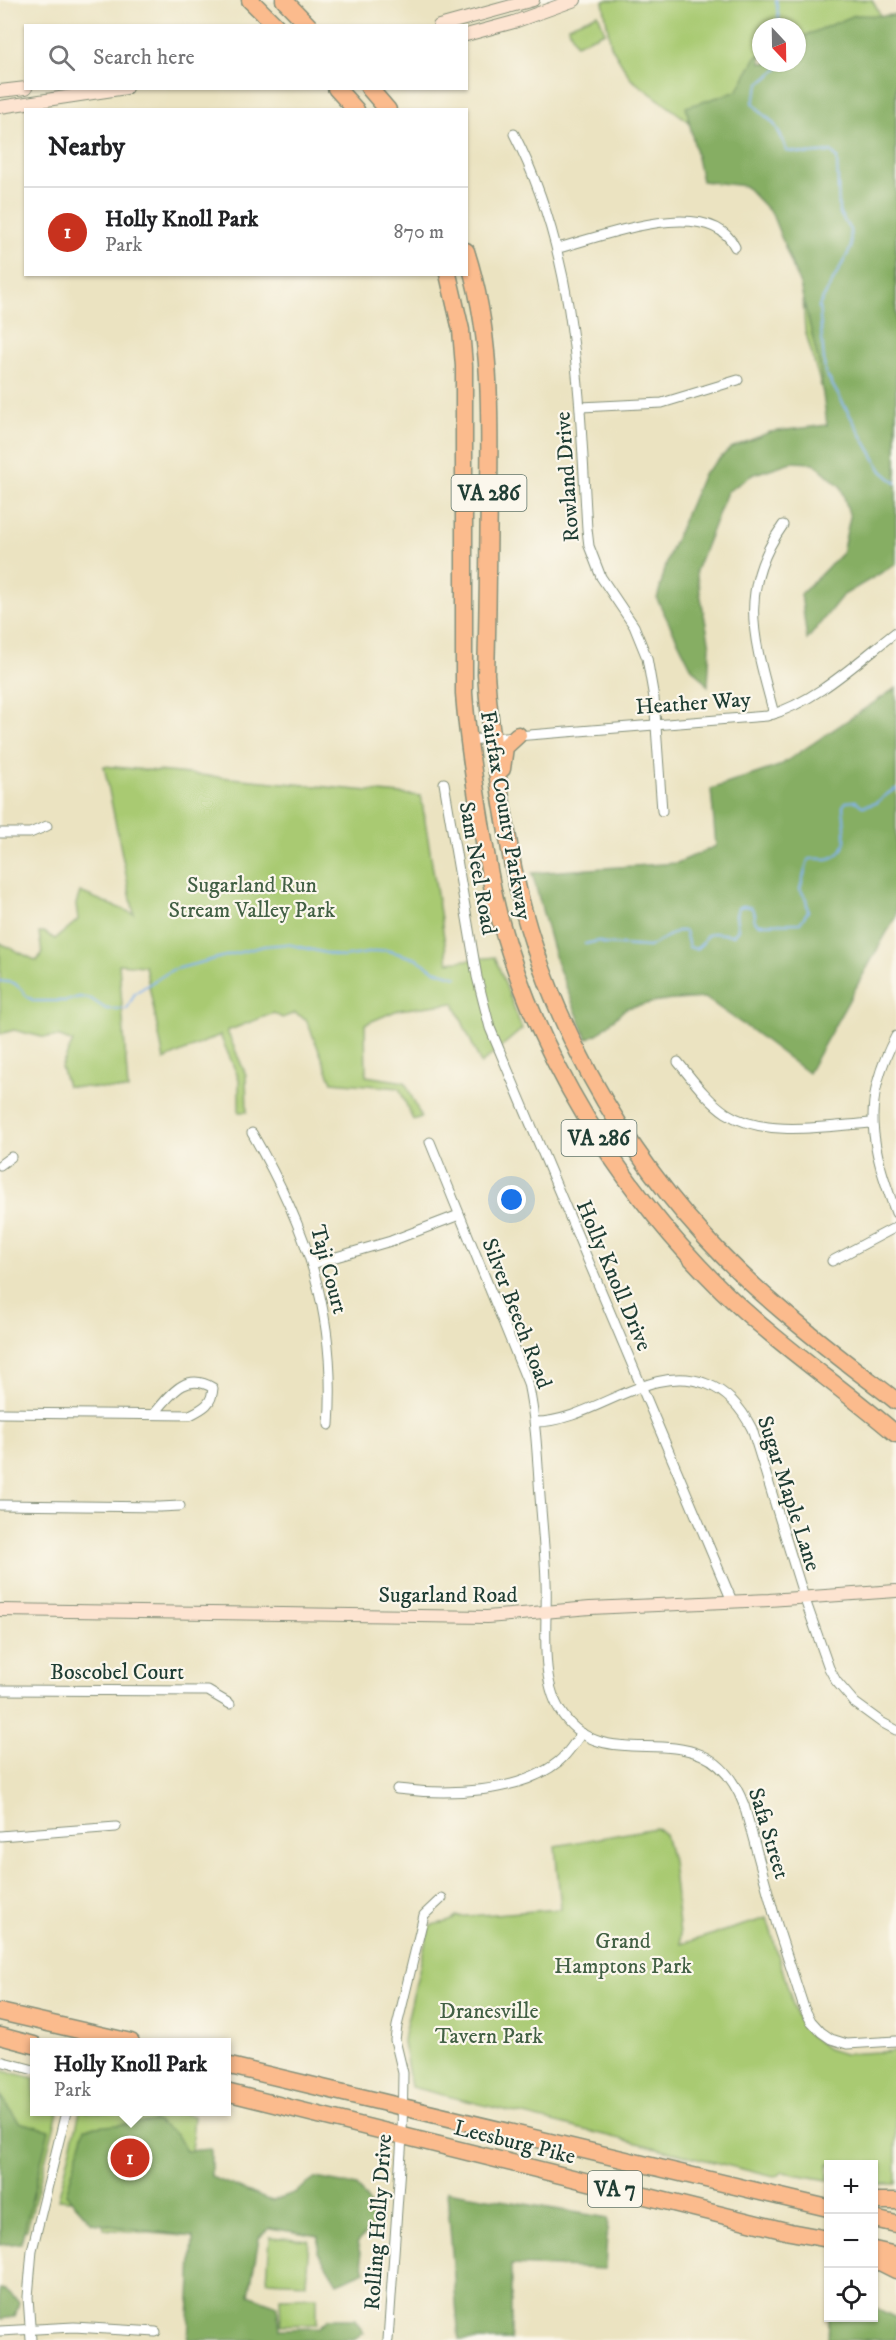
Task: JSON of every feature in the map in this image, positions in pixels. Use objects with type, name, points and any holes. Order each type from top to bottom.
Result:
[{"type":"highway","points":[[248,0],[263,24]]},
{"type":"highway","points":[[248,0],[274,24]]},
{"type":"highway","points":[[284,0],[307,24]]},
{"type":"highway","points":[[338,90],[354,108]]},
{"type":"highway","points":[[371,90],[387,108]]},
{"type":"highway","points":[[376,90],[387,108]]},
{"type":"highway","name":"Fairfax County Parkway","points":[[468,258],[481,306],[487,348],[490,435],[486,674],[492,738],[513,867],[535,946],[569,1032],[588,1071],[625,1133],[675,1202],[722,1256],[768,1300],[896,1401]]},
{"type":"highway","name":"Fairfax County Parkway","points":[[448,276],[461,330],[464,366],[464,693],[468,740],[491,881],[499,917],[511,953],[550,1050],[599,1137],[633,1187],[673,1239],[722,1290],[757,1322],[896,1434]]},
{"type":"highway","points":[[499,782],[506,747],[518,735]]},
{"type":"highway","points":[[0,2012],[85,2037]]},
{"type":"highway","points":[[0,2036],[30,2044]]},
{"type":"highway","name":"Leesburg Pike","points":[[231,2066],[824,2207]]},
{"type":"highway","name":"Leesburg Pike","points":[[231,2093],[824,2241]]},
{"type":"highway","points":[[740,2186],[824,2197]]},
{"type":"highway","points":[[878,2201],[896,2201]]},
{"type":"highway","points":[[878,2220],[896,2224]]},
{"type":"highway","points":[[878,2251],[896,2255]]},
{"type":"highway","points":[[878,2261],[896,2270]]},
{"type":"street","points":[[446,24],[533,0]]},
{"type":"street","points":[[468,34],[514,22],[575,0]]},
{"type":"street","points":[[0,92],[24,88]]},
{"type":"street","points":[[0,107],[113,90]]},
{"type":"street","name":"Rowland Drive","points":[[514,134],[538,187],[558,248],[571,312],[581,407],[586,529],[590,546],[601,578],[634,626],[652,676],[662,811]]},
{"type":"street","points":[[558,248],[652,223],[680,221],[707,224],[719,228],[731,239],[735,247]]},
{"type":"street","points":[[581,407],[662,403],[738,380]]},
{"type":"street","points":[[774,714],[754,636],[753,602],[766,552],[783,525]]},
{"type":"street","name":"Heather Way","points":[[468,740],[774,714],[811,696],[896,632]]},
{"type":"street","name":"Sam Neel Road","points":[[444,783],[474,959]]},
{"type":"street","points":[[0,833],[30,833],[47,826]]},
{"type":"street","name":"Holly Knoll Drive","points":[[474,959],[483,1006],[490,1028],[732,1601]]},
{"type":"street","points":[[896,1036],[879,1073],[874,1091],[872,1123],[877,1152],[896,1213]]},
{"type":"street","points":[[678,1062],[714,1104],[748,1124],[775,1128],[872,1123]]},
{"type":"street","name":"Taji Court","points":[[252,1133],[295,1215],[318,1286],[327,1337],[329,1425]]},
{"type":"street","name":"Silver Beech Road","points":[[430,1142],[523,1366],[532,1400],[547,1613]]},
{"type":"street","points":[[0,1165],[11,1157]]},
{"type":"street","points":[[312,1264],[391,1242],[459,1215]]},
{"type":"street","points":[[832,1261],[896,1227]]},
{"type":"street","name":"Sugar Maple Lane","points":[[535,1422],[555,1420],[578,1413],[663,1379],[698,1381],[720,1390],[739,1408],[752,1429],[819,1644],[836,1681],[867,1714],[896,1730]]},
{"type":"street","points":[[0,1413],[190,1415],[206,1407],[213,1397],[213,1388],[204,1382],[188,1382],[171,1395],[153,1414]]},
{"type":"street","points":[[0,1505],[160,1508],[180,1506]]},
{"type":"street","name":"Sugarland Road","points":[[0,1610],[458,1617],[896,1591]]},
{"type":"street","name":"Safa Street","points":[[547,1613],[548,1671],[552,1693],[564,1716],[582,1732],[614,1745],[683,1748],[705,1756],[724,1771],[739,1791],[777,1925],[804,2008],[811,2021],[831,2039],[847,2044],[896,2041]]},
{"type":"street","name":"Boscobel Court","points":[[0,1690],[208,1691],[230,1704]]},
{"type":"street","points":[[397,1789],[436,1794],[470,1792],[513,1782],[560,1761],[582,1732]]},
{"type":"street","points":[[0,1836],[116,1827]]},
{"type":"street","name":"Rolling Holly Drive","points":[[388,2340],[402,2137],[403,2073],[395,2040],[424,1915],[442,1898]]},
{"type":"street","points":[[0,2061],[30,2069]]},
{"type":"street","points":[[31,2340],[29,2278],[32,2250],[65,2116]]},
{"type":"street","points":[[0,2331],[74,2327],[156,2332]]},
{"type":"green space","points":[[607,0],[872,0],[881,16],[896,14],[896,515],[823,393],[805,330],[802,288],[809,199],[703,132],[631,79],[611,46],[603,2]]},
{"type":"green space","points":[[598,14],[605,32],[576,44],[568,26]]},
{"type":"green space","points":[[855,15],[896,16],[896,564],[842,596],[807,640],[801,594],[842,553],[850,517],[841,487],[814,463],[791,462],[752,475],[727,492],[696,571],[710,646],[708,686],[691,667],[657,599],[668,557],[703,474],[731,448],[770,432],[827,425],[819,364],[800,285],[772,214],[745,186],[702,181],[686,107],[737,91],[752,64],[752,72],[806,72],[806,35]]},
{"type":"green space","points":[[896,688],[896,916],[808,1073],[705,998],[661,1001],[626,1008],[599,1033],[587,1039],[557,964],[532,873],[677,863],[716,846],[711,789],[779,766]]},
{"type":"green space","name":"Sugarland Run Stream Valley Park","points":[[104,766],[421,796],[448,962],[495,957],[522,1029],[481,1064],[454,1003],[398,1010],[365,1024],[366,1076],[405,1082],[421,1117],[413,1120],[399,1088],[332,1082],[306,1019],[295,1013],[282,1018],[274,1013],[227,1031],[246,1075],[247,1112],[239,1112],[239,1079],[220,1035],[164,1060],[145,966],[119,964],[128,1090],[67,1086],[61,1067],[73,1042],[60,1037],[42,1037],[14,1030],[0,1034],[0,943],[37,961],[42,953],[39,933],[44,932],[55,939],[78,920],[76,904],[80,892],[134,914]]},
{"type":"green space","name":"Dranesville Tavern Park","points":[[655,1828],[665,1834],[672,1861],[681,1944],[767,1918],[796,2015],[810,2036],[828,2049],[844,2054],[896,2051],[896,2184],[878,2184],[878,2160],[824,2160],[824,2179],[783,2172],[774,2177],[411,2087],[403,2042],[429,1927],[449,1922],[456,1917],[561,1909],[555,1846]]},
{"type":"green space","points":[[0,2070],[30,2077],[30,2116],[57,2116],[27,2230],[0,2237]]},
{"type":"green space","points":[[0,2096],[19,2122],[49,2130],[21,2243],[0,2245]]},
{"type":"green space","points":[[79,2116],[194,2116],[184,2236],[103,2229],[105,2203],[58,2199]]},
{"type":"green space","points":[[156,2121],[177,2135],[186,2151],[211,2149],[211,2177],[272,2201],[296,2192],[316,2178],[357,2186],[381,2220],[357,2242],[365,2271],[337,2283],[318,2252],[319,2236],[270,2228],[259,2238],[249,2295],[277,2306],[280,2329],[318,2328],[328,2319],[355,2319],[364,2333],[354,2340],[188,2340],[193,2237],[92,2223],[66,2194],[85,2128]]},
{"type":"green space","points":[[447,2191],[608,2218],[605,2269],[511,2265],[511,2340],[459,2340]]},
{"type":"green space","points":[[270,2237],[309,2240],[306,2283],[267,2281]]},
{"type":"green space","points":[[0,2289],[5,2290],[19,2302],[15,2317],[0,2319]]},
{"type":"green space","points":[[317,2297],[317,2324],[281,2325],[280,2298]]},
{"type":"green space","points":[[878,2309],[896,2318],[896,2340],[828,2340],[829,2322],[878,2322]]},
{"type":"waterway","points":[[776,0],[779,18]]},
{"type":"waterway","points":[[774,72],[760,83],[753,102],[775,126],[787,151],[807,154],[831,152],[837,158],[839,212],[850,230],[851,248],[819,306],[825,372],[882,471],[896,483]]},
{"type":"waterway","points":[[585,944],[598,941],[605,944],[649,947],[677,931],[685,931],[689,947],[696,949],[706,936],[713,933],[733,935],[738,929],[736,915],[738,908],[743,906],[751,907],[755,914],[754,920],[758,924],[800,923],[808,911],[806,899],[800,889],[808,860],[831,858],[842,849],[845,835],[843,806],[846,802],[856,801],[862,806],[874,804],[896,789]]},
{"type":"waterway","points":[[0,981],[14,983],[27,997],[35,1001],[66,1001],[79,997],[91,999],[106,1009],[127,1009],[135,993],[172,970],[264,946],[287,944],[343,957],[386,950],[417,959],[434,970],[457,977]]},
{"type":"place","name":"Holly Knoll Park","points":[[130,2158]]},
{"type":"park label","name":"Grand Hamptons Park","points":[[623,1952]]}]
